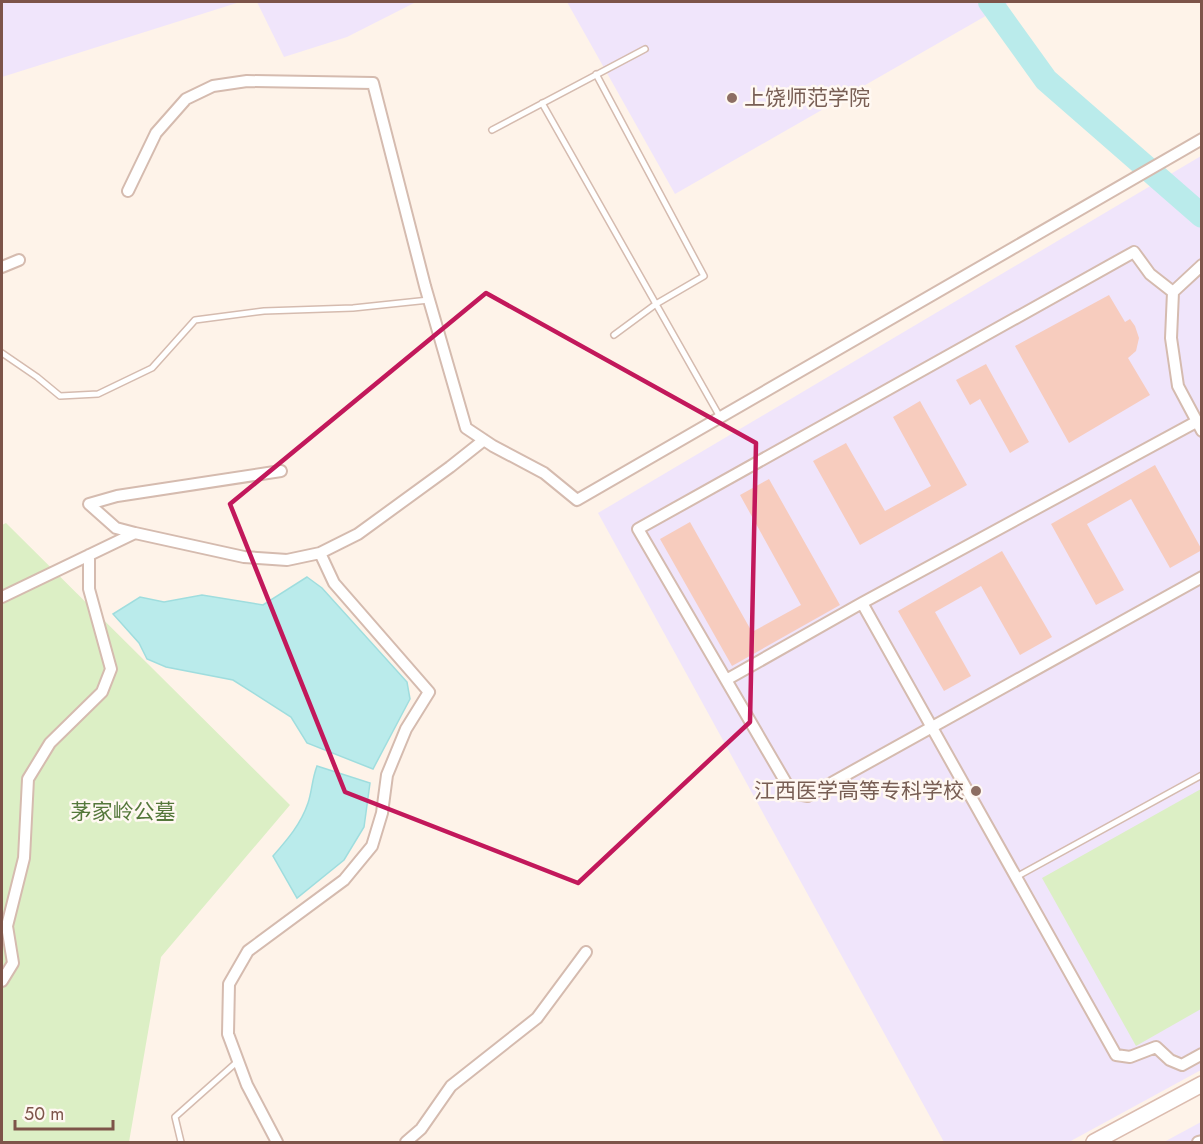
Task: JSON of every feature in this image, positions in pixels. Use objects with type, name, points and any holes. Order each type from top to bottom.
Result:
[{"type":"street","points":[[128,191],[156,133],[186,99],[213,86],[247,81],[373,83],[429,300],[466,428],[544,473],[577,500],[1202,139]]},
{"type":"street","points":[[1173,292],[1150,274],[1134,252],[638,529],[792,793],[808,796],[1202,577]]},
{"type":"street","points":[[2,267],[19,260]]},
{"type":"street","points":[[726,680],[862,603],[1199,427],[1178,386],[1171,338],[1173,292],[1202,265]]},
{"type":"street","points":[[281,471],[117,496],[89,504],[116,528],[244,557],[287,560],[320,553],[358,534],[484,440]]},
{"type":"street","points":[[2,597],[135,533]]},
{"type":"street","points":[[277,1143],[247,1085],[228,1034],[229,984],[248,951],[344,880],[372,846],[382,813],[387,775],[406,729],[429,692],[334,583],[320,553]]},
{"type":"street","points":[[2,981],[14,963],[8,926],[24,858],[28,779],[50,743],[102,692],[111,669],[89,589],[89,555]]},
{"type":"street","points":[[862,603],[1116,1055],[1130,1057],[1156,1047],[1170,1060],[1182,1065],[1202,1054]]},
{"type":"street","points":[[406,1143],[421,1129],[451,1086],[537,1018],[586,952]]},
{"type":"street","points":[[1094,1143],[1202,1084]]},
{"type":"lane","points":[[492,130],[645,49]]},
{"type":"lane","points":[[596,75],[704,276],[656,304],[614,335]]},
{"type":"lane","points":[[542,103],[720,417]]},
{"type":"lane","points":[[2,353],[60,396],[98,394],[152,368],[195,320],[264,311],[353,308],[429,300]]},
{"type":"lane","points":[[1016,878],[1202,775]]},
{"type":"lane","points":[[181,1143],[175,1117],[238,1061]]},
{"type":"highlighted area","points":[[486,293],[756,443],[750,722],[578,883],[345,792],[230,504]]},
{"type":"shaded area","points":[[2,2],[240,2],[2,77]]},
{"type":"shaded area","points":[[257,2],[416,2],[347,37],[284,57]]},
{"type":"shaded area","name":"上饶师范学院","points":[[567,2],[1010,2],[675,194]]},
{"type":"shaded area","name":"江西医学高等专科学校","points":[[1201,156],[1201,1070],[1069,1142],[944,1142],[598,513]]},
{"type":"shaded area","points":[[1201,1122],[1201,1142],[1164,1142]]},
{"type":"green space","name":"茅家岭公墓","points":[[6,523],[290,805],[161,957],[129,1142],[2,1142],[2,525]]},
{"type":"green space","points":[[1201,789],[1201,1009],[1136,1046],[1042,878]]},
{"type":"water","points":[[307,577],[322,588],[407,682],[410,699],[373,769],[307,743],[291,717],[233,680],[166,667],[147,659],[139,643],[113,614],[140,597],[164,602],[202,595],[263,605]]},
{"type":"water","points":[[317,766],[370,783],[364,827],[344,860],[297,898],[273,856],[302,818]]},
{"type":"building","points":[[1109,295],[1125,322],[1130,319],[1135,326],[1139,338],[1136,351],[1128,358],[1150,395],[1069,443],[1015,346]]},
{"type":"building","points":[[986,364],[1029,442],[1010,453],[980,399],[970,405],[956,380]]},
{"type":"building","points":[[920,401],[967,485],[860,545],[813,461],[846,443],[885,511],[931,486],[893,417]]},
{"type":"building","points":[[1155,465],[1202,550],[1170,568],[1131,499],[1087,524],[1124,590],[1096,605],[1051,524]]},
{"type":"building","points":[[769,479],[840,605],[732,666],[660,539],[690,522],[752,632],[801,605],[740,495]]},
{"type":"building","points":[[1002,551],[1052,637],[1020,655],[981,586],[935,612],[971,676],[944,691],[898,611]]},
{"type":"waterway","points":[[990,2],[1046,80],[1202,216]]},
{"type":"place","name":"上饶师范学院","points":[[732,98]]},
{"type":"place","name":"江西医学高等专科学校","points":[[976,791]]}]
